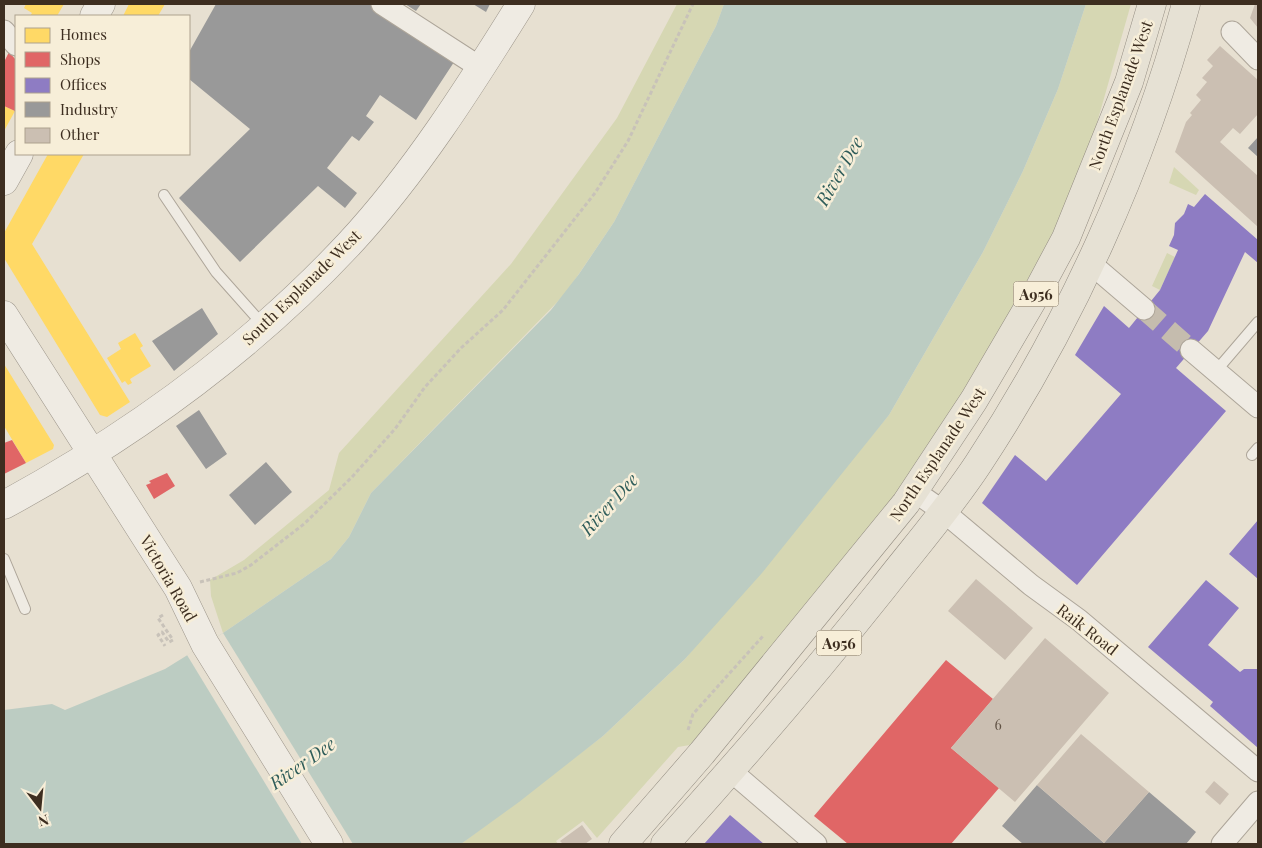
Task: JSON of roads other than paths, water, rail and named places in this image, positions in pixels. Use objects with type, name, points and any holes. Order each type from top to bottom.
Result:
[{"type":"main road","name":"North Esplanade West","points":[[622,844],[702,753],[914,491],[974,400],[1036,296],[1066,238],[1129,82],[1152,4]]},
{"type":"main road","name":"North Esplanade West","points":[[665,844],[731,771],[844,638],[944,512],[978,464],[1021,394],[1054,334],[1089,262],[1141,142],[1171,59],[1186,4]]},
{"type":"street","points":[[95,15],[101,4]]},
{"type":"street","points":[[382,4],[481,68]]},
{"type":"street","name":"South Esplanade West","points":[[4,505],[92,456],[178,396],[265,327],[350,243],[409,170],[481,68],[521,4]]},
{"type":"street","points":[[4,31],[15,44]]},
{"type":"street","points":[[1232,32],[1258,59]]},
{"type":"street","points":[[4,181],[18,155]]},
{"type":"street","points":[[1089,262],[1144,309]]},
{"type":"street","name":"Victoria Road","points":[[4,315],[92,456],[178,588],[205,644],[329,844]]},
{"type":"street","points":[[1191,350],[1258,407]]},
{"type":"street","name":"Raik Road","points":[[914,491],[944,512],[1031,585],[1079,620],[1258,771]]},
{"type":"street","points":[[731,771],[816,844]]},
{"type":"street","points":[[1222,844],[1258,802]]},
{"type":"lane","points":[[164,196],[216,272],[265,327]]},
{"type":"lane","points":[[1216,371],[1258,322]]},
{"type":"lane","points":[[4,559],[25,609]]},
{"type":"water","name":"River Dee","points":[[724,4],[1086,4],[1058,89],[1023,171],[983,252],[889,415],[762,573],[685,659],[603,736],[519,802],[461,844],[4,844],[4,710],[52,704],[65,710],[165,669],[223,633],[331,559],[349,537],[371,493],[551,310],[579,274],[614,222],[716,26]]},
{"type":"tunnel","points":[[1144,309],[1191,350]]}]
